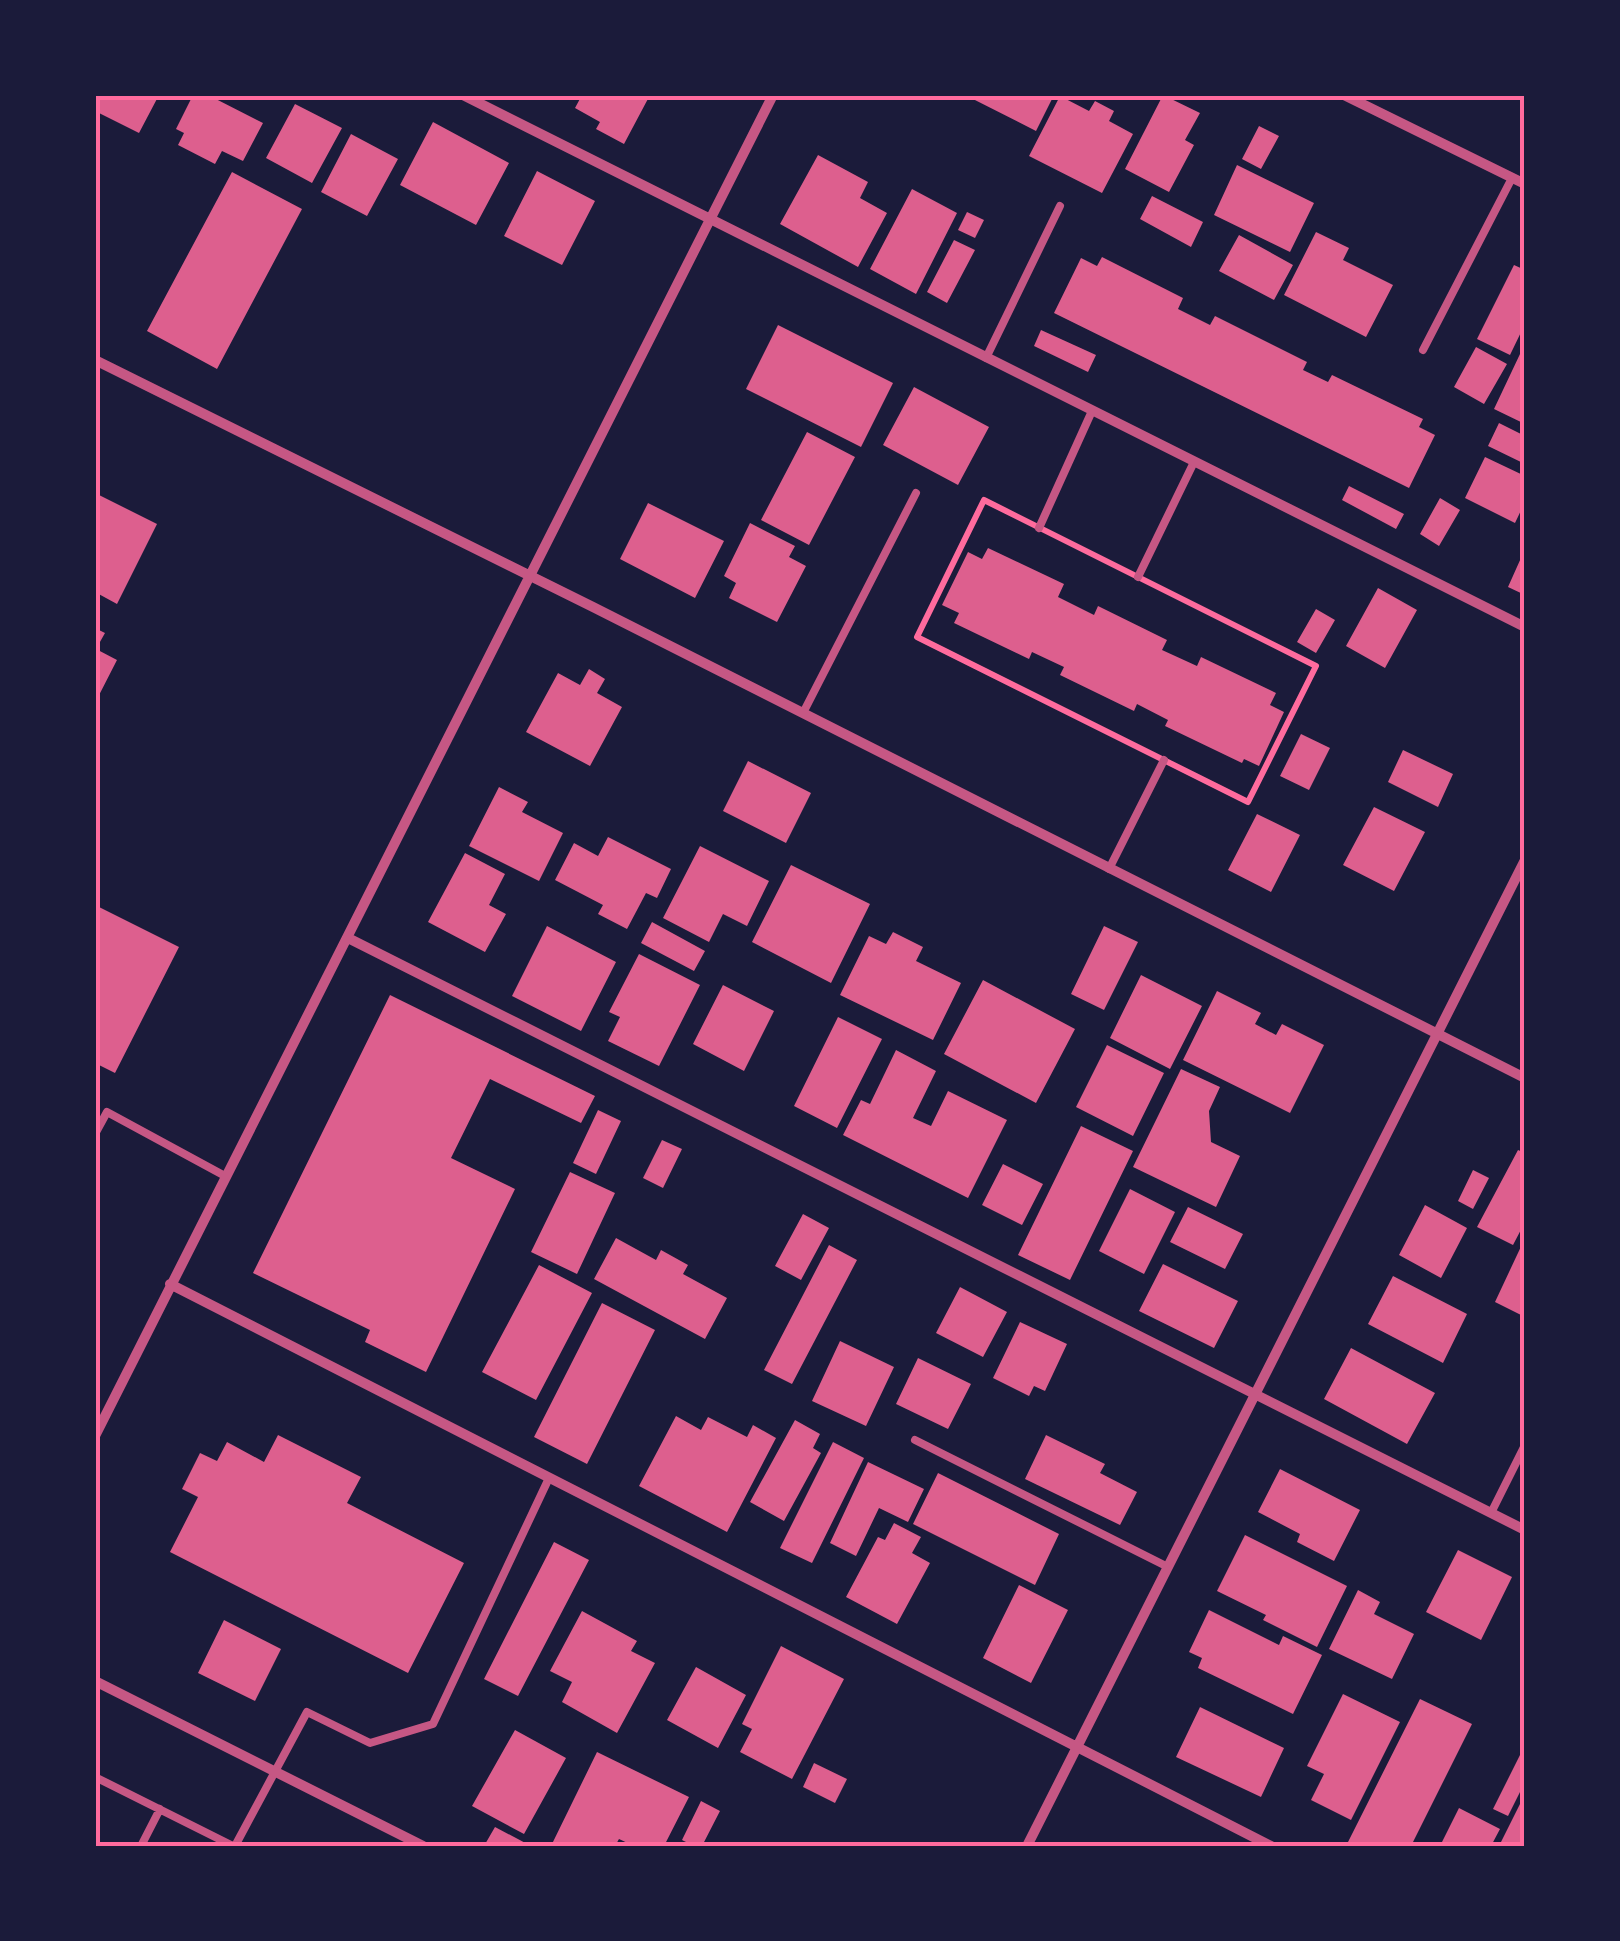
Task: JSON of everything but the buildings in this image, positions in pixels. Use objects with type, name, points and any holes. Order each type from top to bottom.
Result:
[{"type":"street","points":[[463,95],[1525,627]]},
{"type":"street","points":[[95,1436],[773,95]]},
{"type":"street","points":[[1344,95],[1525,184]]},
{"type":"street","points":[[95,360],[1525,1078]]},
{"type":"street","points":[[1026,1846],[1525,860]]},
{"type":"street","points":[[348,938],[1525,1530]]},
{"type":"street","points":[[170,1284],[1272,1846]]},
{"type":"street","points":[[95,1681],[423,1846]]},
{"type":"lane","points":[[1423,350],[1512,178]]},
{"type":"lane","points":[[986,358],[1060,206]]},
{"type":"lane","points":[[1039,528],[1092,411]]},
{"type":"lane","points":[[1138,578],[1194,462]]},
{"type":"lane","points":[[803,713],[916,493]]},
{"type":"lane","points":[[1109,869],[1164,760]]},
{"type":"lane","points":[[95,1106],[225,1176]]},
{"type":"lane","points":[[95,1134],[107,1112]]},
{"type":"lane","points":[[915,1440],[1168,1567]]},
{"type":"lane","points":[[1491,1513],[1525,1445]]},
{"type":"lane","points":[[95,1776],[234,1846],[306,1712],[370,1742],[433,1724],[549,1478]]},
{"type":"lane","points":[[141,1846],[160,1809]]},
{"type":"path","points":[[984,500],[1138,578],[1316,666],[1248,802],[917,637],[984,500]]}]
